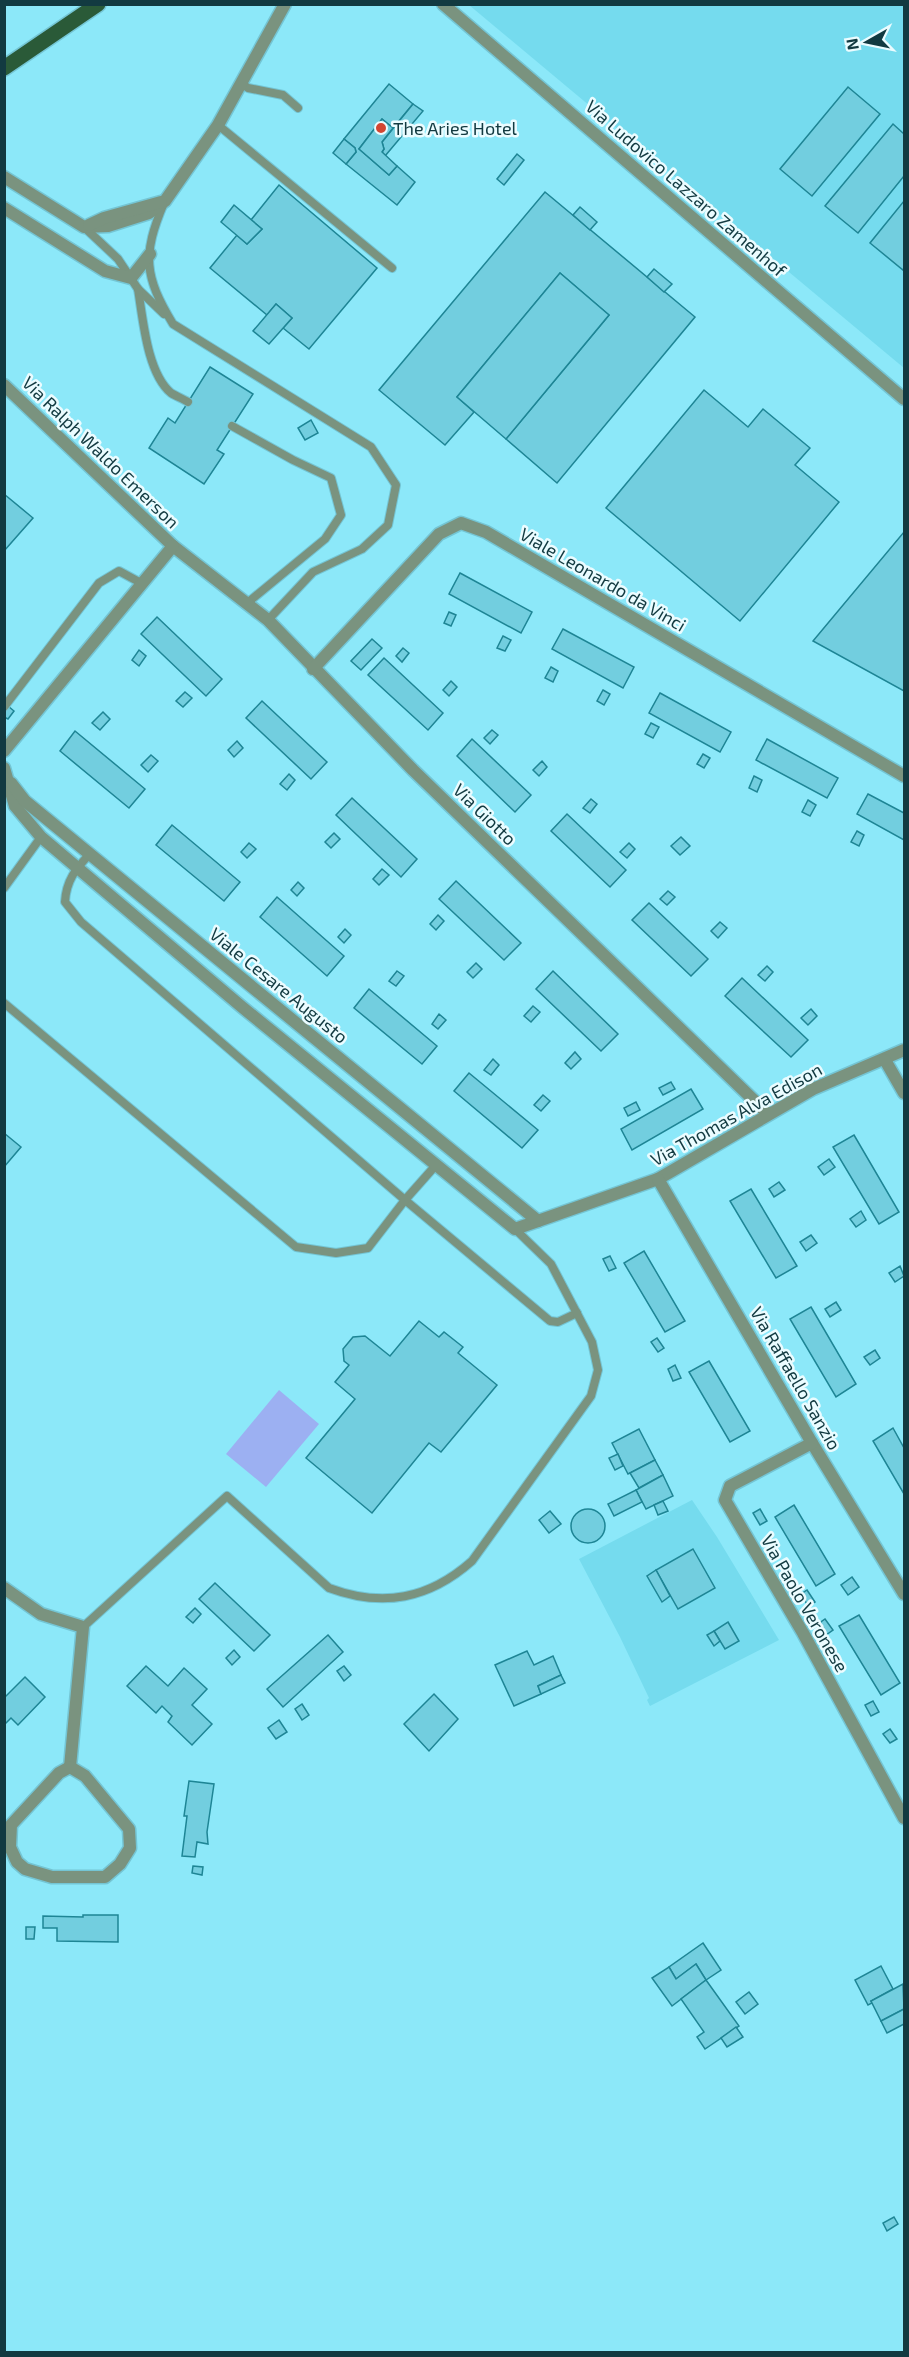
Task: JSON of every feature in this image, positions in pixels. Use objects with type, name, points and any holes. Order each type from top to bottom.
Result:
[{"type":"main road","points":[[6,68],[98,4]]},
{"type":"street","points":[[4,177],[84,227],[108,226],[149,213],[165,201],[218,124],[285,4]]},
{"type":"street","name":"Via Ludovico Lazzaro Zamenhof","points":[[443,4],[904,399]]},
{"type":"street","points":[[4,208],[105,271],[131,278],[150,254]]},
{"type":"street","name":"Via Ralph Waldo Emerson","points":[[4,385],[173,546]]},
{"type":"street","name":"Viale Leonardo da Vinci","points":[[313,669],[439,534],[461,523],[486,532],[904,776]]},
{"type":"street","points":[[4,751],[173,546]]},
{"type":"street","name":"Via Giotto","points":[[173,546],[268,620],[413,770],[768,1114]]},
{"type":"street","name":"Viale Cesare Augusto","points":[[5,770],[15,806],[41,837],[242,1007],[515,1229]]},
{"type":"street","name":"Viale Cesare Augusto","points":[[5,770],[14,789],[25,801],[538,1221]]},
{"type":"street","name":"Via Thomas Alva Edison","points":[[515,1229],[658,1179],[717,1147],[768,1114],[813,1089],[904,1050]]},
{"type":"street","points":[[885,1060],[904,1093]]},
{"type":"street","name":"Via Raffaello Sanzio","points":[[658,1179],[812,1443],[904,1594]]},
{"type":"street","name":"Via Paolo Veronese","points":[[812,1443],[730,1486],[725,1500],[803,1633],[904,1818]]},
{"type":"street","points":[[4,1588],[41,1614],[83,1627],[70,1767]]},
{"type":"street","points":[[70,1767],[85,1776],[129,1829],[130,1848],[120,1864],[105,1877],[52,1876],[25,1869],[17,1862],[10,1847],[11,1825],[59,1773],[70,1767]]},
{"type":"lane","points":[[242,83],[248,88],[283,95],[298,108]]},
{"type":"lane","points":[[218,124],[392,268]]},
{"type":"lane","points":[[165,201],[152,231],[149,274],[157,297],[173,324]]},
{"type":"lane","points":[[84,227],[118,259],[138,289],[173,324],[371,447],[396,485],[388,525],[362,549],[313,572],[268,620]]},
{"type":"lane","points":[[138,289],[155,373],[171,392],[188,402]]},
{"type":"lane","points":[[232,426],[331,478],[341,515],[325,538],[246,604]]},
{"type":"lane","points":[[4,707],[99,583],[119,571],[141,583]]},
{"type":"lane","points":[[4,888],[41,837]]},
{"type":"lane","points":[[90,854],[77,867],[65,888],[65,902],[81,922],[550,1321],[558,1322],[577,1313]]},
{"type":"lane","points":[[4,1003],[296,1247],[336,1253],[368,1248],[436,1165]]},
{"type":"lane","points":[[83,1627],[227,1496],[329,1588],[345,1594],[380,1599],[415,1594],[446,1581],[460,1572],[483,1548],[591,1396],[597,1379],[597,1360],[592,1342],[551,1264],[515,1229]]},
{"type":"shaded area","points":[[469,5],[904,5],[904,368],[572,91]]},
{"type":"shaded area","points":[[279,1390],[319,1424],[266,1487],[226,1454]]},
{"type":"shaded area","points":[[692,1500],[779,1640],[650,1706],[647,1700],[649,1698],[620,1637],[579,1559]]},
{"type":"building","points":[[389,84],[413,104],[393,128],[382,119],[359,149],[389,175],[397,166],[415,182],[397,205],[346,164],[356,152],[355,148],[344,139]]},
{"type":"building","points":[[848,87],[880,114],[812,196],[780,169]]},
{"type":"building","points":[[413,104],[423,111],[385,156],[382,152],[384,149],[382,142]]},
{"type":"building","points":[[382,119],[393,128],[382,142],[384,149],[382,152],[397,166],[389,175],[359,149]]},
{"type":"building","points":[[893,124],[904,134],[904,176],[858,233],[825,206]]},
{"type":"building","points":[[344,139],[355,148],[356,152],[346,164],[333,153]]},
{"type":"building","points":[[517,154],[524,160],[504,185],[497,179]]},
{"type":"building","points":[[279,185],[377,268],[309,349],[283,328],[292,318],[276,304],[267,315],[210,268],[237,235],[247,244],[262,229],[251,220]]},
{"type":"building","points":[[545,192],[695,317],[557,483],[506,439],[609,315],[560,273],[457,397],[474,412],[445,445],[379,390]]},
{"type":"building","points":[[904,201],[904,268],[903,270],[870,243]]},
{"type":"building","points":[[234,205],[262,229],[247,244],[221,222]]},
{"type":"building","points":[[580,207],[597,222],[590,230],[573,215]]},
{"type":"building","points":[[654,269],[672,284],[664,292],[647,277]]},
{"type":"building","points":[[560,273],[609,315],[506,439],[457,397]]},
{"type":"building","points":[[276,304],[292,318],[269,344],[253,331]]},
{"type":"building","points":[[210,367],[253,394],[217,450],[224,454],[204,484],[149,448],[168,418],[175,423]]},
{"type":"building","points":[[704,390],[748,427],[763,409],[810,448],[795,465],[839,502],[740,621],[606,508]]},
{"type":"building","points":[[311,420],[318,433],[305,440],[298,428]]},
{"type":"building","points":[[4,494],[33,518],[4,551]]},
{"type":"building","points":[[904,532],[904,691],[813,641]]},
{"type":"building","points":[[460,573],[532,612],[521,633],[449,594]]},
{"type":"building","points":[[449,612],[456,615],[451,626],[444,623]]},
{"type":"building","points":[[157,617],[222,679],[206,696],[141,634]]},
{"type":"building","points":[[563,629],[634,667],[623,688],[552,649]]},
{"type":"building","points":[[503,636],[511,640],[505,651],[497,648]]},
{"type":"building","points":[[372,639],[382,648],[361,670],[351,661]]},
{"type":"building","points":[[403,648],[409,653],[402,662],[396,656]]},
{"type":"building","points":[[139,650],[146,656],[139,666],[132,660]]},
{"type":"building","points":[[384,658],[443,713],[428,730],[368,675]]},
{"type":"building","points":[[551,667],[558,671],[553,682],[545,678]]},
{"type":"building","points":[[451,681],[457,687],[449,696],[443,690]]},
{"type":"building","points":[[603,690],[610,694],[604,705],[597,701]]},
{"type":"building","points":[[185,692],[192,698],[183,707],[176,701]]},
{"type":"building","points":[[660,693],[731,732],[720,752],[649,713]]},
{"type":"building","points":[[262,701],[327,762],[311,779],[246,718]]},
{"type":"building","points":[[8,706],[14,711],[8,719],[4,717],[4,711]]},
{"type":"building","points":[[103,712],[110,719],[100,730],[92,723]]},
{"type":"building","points":[[651,723],[659,727],[653,738],[645,734]]},
{"type":"building","points":[[492,730],[498,735],[490,744],[484,738]]},
{"type":"building","points":[[75,731],[145,789],[129,808],[60,751]]},
{"type":"building","points":[[472,739],[531,795],[515,812],[457,756]]},
{"type":"building","points":[[767,739],[838,778],[827,798],[756,760]]},
{"type":"building","points":[[237,741],[243,748],[234,757],[228,750]]},
{"type":"building","points":[[703,754],[710,758],[704,768],[697,764]]},
{"type":"building","points":[[151,755],[158,761],[148,772],[141,765]]},
{"type":"building","points":[[542,761],[547,767],[539,776],[533,770]]},
{"type":"building","points":[[289,774],[295,780],[287,790],[280,784]]},
{"type":"building","points":[[754,776],[762,780],[757,792],[749,788]]},
{"type":"building","points":[[868,794],[904,813],[904,840],[857,814]]},
{"type":"building","points":[[352,798],[417,859],[401,877],[336,815]]},
{"type":"building","points":[[591,799],[597,804],[590,813],[583,808]]},
{"type":"building","points":[[808,800],[816,805],[810,816],[802,812]]},
{"type":"building","points":[[567,814],[626,870],[610,887],[551,831]]},
{"type":"building","points":[[172,825],[240,882],[224,901],[156,845]]},
{"type":"building","points":[[857,831],[864,835],[859,846],[851,842]]},
{"type":"building","points":[[334,833],[340,839],[331,848],[325,842]]},
{"type":"building","points":[[681,837],[690,846],[680,855],[671,846]]},
{"type":"building","points":[[249,843],[256,849],[247,858],[241,852]]},
{"type":"building","points":[[629,843],[635,849],[627,858],[620,852]]},
{"type":"building","points":[[382,869],[389,875],[379,885],[373,879]]},
{"type":"building","points":[[456,881],[521,943],[504,960],[439,899]]},
{"type":"building","points":[[298,882],[304,888],[297,896],[291,890]]},
{"type":"building","points":[[668,891],[675,897],[667,905],[660,899]]},
{"type":"building","points":[[277,897],[344,956],[327,976],[260,917]]},
{"type":"building","points":[[649,903],[708,959],[691,976],[632,920]]},
{"type":"building","points":[[438,915],[444,921],[436,930],[430,924]]},
{"type":"building","points":[[720,922],[727,928],[718,938],[711,931]]},
{"type":"building","points":[[345,929],[351,935],[344,943],[338,937]]},
{"type":"building","points":[[476,963],[482,969],[473,978],[467,972]]},
{"type":"building","points":[[767,966],[773,972],[765,981],[758,975]]},
{"type":"building","points":[[397,971],[404,976],[396,986],[389,981]]},
{"type":"building","points":[[553,971],[618,1034],[601,1051],[536,989]]},
{"type":"building","points":[[742,978],[808,1040],[791,1057],[725,996]]},
{"type":"building","points":[[369,989],[437,1046],[422,1064],[354,1008]]},
{"type":"building","points":[[533,1006],[540,1012],[531,1022],[524,1016]]},
{"type":"building","points":[[811,1009],[817,1016],[808,1025],[801,1018]]},
{"type":"building","points":[[439,1014],[446,1020],[438,1029],[432,1024]]},
{"type":"building","points":[[575,1052],[581,1059],[571,1069],[565,1063]]},
{"type":"building","points":[[493,1059],[499,1065],[491,1075],[484,1070]]},
{"type":"building","points":[[469,1073],[538,1130],[522,1148],[454,1091]]},
{"type":"building","points":[[671,1082],[675,1089],[663,1095],[659,1088]]},
{"type":"building","points":[[691,1089],[703,1109],[632,1150],[621,1129]]},
{"type":"building","points":[[543,1095],[550,1101],[541,1111],[534,1105]]},
{"type":"building","points":[[636,1102],[640,1110],[628,1116],[624,1108]]},
{"type":"building","points":[[4,1133],[21,1147],[4,1167]]},
{"type":"building","points":[[854,1135],[899,1212],[879,1224],[833,1147]]},
{"type":"building","points":[[829,1159],[835,1167],[824,1175],[818,1167]]},
{"type":"building","points":[[779,1182],[785,1190],[774,1197],[769,1189]]},
{"type":"building","points":[[751,1189],[797,1266],[776,1278],[730,1201]]},
{"type":"building","points":[[861,1211],[866,1220],[856,1227],[850,1219]]},
{"type":"building","points":[[811,1235],[817,1243],[806,1251],[800,1242]]},
{"type":"building","points":[[644,1251],[685,1321],[665,1332],[624,1263]]},
{"type":"building","points":[[610,1256],[616,1268],[609,1271],[603,1259]]},
{"type":"building","points":[[900,1266],[904,1276],[895,1282],[889,1273]]},
{"type":"building","points":[[836,1302],[841,1310],[830,1317],[825,1309]]},
{"type":"building","points":[[811,1307],[856,1384],[836,1397],[790,1319]]},
{"type":"building","points":[[419,1321],[439,1337],[444,1332],[463,1347],[458,1353],[497,1385],[441,1452],[429,1443],[372,1513],[306,1458],[355,1399],[335,1382],[349,1365],[344,1361],[343,1349],[353,1337],[365,1336],[390,1356]]},
{"type":"building","points":[[657,1338],[664,1348],[658,1352],[651,1342]]},
{"type":"building","points":[[875,1350],[880,1358],[870,1365],[864,1357]]},
{"type":"building","points":[[709,1361],[750,1431],[730,1442],[689,1372]]},
{"type":"building","points":[[675,1365],[681,1378],[673,1381],[668,1369]]},
{"type":"building","points":[[893,1428],[904,1448],[904,1494],[873,1441]]},
{"type":"building","points":[[639,1429],[655,1460],[628,1474],[612,1443]]},
{"type":"building","points":[[618,1454],[623,1466],[615,1470],[609,1458]]},
{"type":"building","points":[[655,1460],[663,1475],[639,1488],[630,1473]]},
{"type":"building","points":[[663,1475],[673,1496],[646,1509],[636,1490]]},
{"type":"building","points":[[636,1490],[642,1502],[614,1516],[608,1504]]},
{"type":"building","points":[[663,1501],[668,1511],[658,1515],[654,1505]]},
{"type":"building","points":[[794,1505],[835,1574],[816,1586],[775,1517]]},
{"type":"building","points":[[588,1509],[600,1514],[605,1526],[600,1538],[588,1543],[576,1538],[571,1526],[576,1514]]},
{"type":"building","points":[[760,1509],[767,1521],[760,1525],[753,1513]]},
{"type":"building","points":[[550,1511],[561,1524],[549,1533],[539,1520]]},
{"type":"building","points":[[693,1549],[715,1588],[678,1609],[656,1570]]},
{"type":"building","points":[[656,1570],[670,1596],[662,1602],[647,1576]]},
{"type":"building","points":[[852,1577],[859,1587],[848,1595],[841,1585]]},
{"type":"building","points":[[215,1583],[270,1635],[254,1651],[199,1599]]},
{"type":"building","points":[[807,1590],[815,1602],[808,1606],[801,1594]]},
{"type":"building","points":[[195,1608],[201,1614],[193,1623],[186,1617]]},
{"type":"building","points":[[859,1615],[900,1683],[881,1695],[839,1626]]},
{"type":"building","points":[[825,1619],[833,1630],[826,1635],[818,1624]]},
{"type":"building","points":[[728,1622],[739,1641],[725,1649],[714,1631]]},
{"type":"building","points":[[714,1631],[720,1641],[714,1646],[707,1635]]},
{"type":"building","points":[[328,1635],[343,1652],[283,1707],[267,1689]]},
{"type":"building","points":[[234,1650],[240,1657],[232,1665],[226,1658]]},
{"type":"building","points":[[527,1651],[534,1665],[553,1656],[561,1675],[538,1686],[541,1694],[514,1706],[495,1665]]},
{"type":"building","points":[[146,1666],[168,1686],[184,1668],[207,1689],[192,1705],[212,1724],[192,1745],[168,1722],[172,1716],[162,1706],[156,1713],[127,1686]]},
{"type":"building","points":[[344,1666],[351,1675],[344,1681],[337,1671]]},
{"type":"building","points":[[561,1675],[565,1683],[541,1694],[538,1686]]},
{"type":"building","points":[[25,1677],[45,1697],[18,1725],[11,1718],[4,1725],[4,1698]]},
{"type":"building","points":[[434,1694],[458,1719],[429,1751],[404,1724]]},
{"type":"building","points":[[873,1701],[879,1712],[871,1716],[865,1705]]},
{"type":"building","points":[[302,1704],[309,1715],[302,1720],[295,1709]]},
{"type":"building","points":[[279,1720],[287,1732],[276,1739],[268,1728]]},
{"type":"building","points":[[890,1729],[897,1739],[890,1743],[883,1734]]},
{"type":"building","points":[[189,1781],[214,1784],[207,1832],[208,1844],[197,1842],[195,1857],[182,1856]]},
{"type":"building","points":[[193,1866],[203,1867],[202,1875],[192,1873]]},
{"type":"building","points":[[83,1915],[118,1915],[118,1942],[57,1941],[57,1928],[43,1928],[43,1916],[83,1917]]},
{"type":"building","points":[[26,1927],[35,1927],[34,1939],[26,1939]]},
{"type":"building","points":[[703,1943],[721,1970],[706,1980],[696,1964],[676,1979],[669,1967]]},
{"type":"building","points":[[696,1964],[706,1980],[672,2006],[652,1978],[669,1967],[676,1979]]},
{"type":"building","points":[[881,1966],[893,1989],[868,2005],[855,1980]]},
{"type":"building","points":[[706,1980],[739,2026],[705,2049],[697,2037],[704,2032],[681,1999]]},
{"type":"building","points":[[903,1984],[904,2009],[881,2021],[871,2001]]},
{"type":"building","points":[[749,1992],[758,2004],[745,2014],[736,2002]]},
{"type":"building","points":[[904,2009],[904,2024],[887,2033],[881,2021]]},
{"type":"building","points":[[736,2027],[743,2037],[727,2047],[721,2038]]},
{"type":"building","points":[[894,2217],[898,2224],[887,2231],[883,2223]]},
{"type":"place","name":"The Aries Hotel","points":[[381,128]]}]
